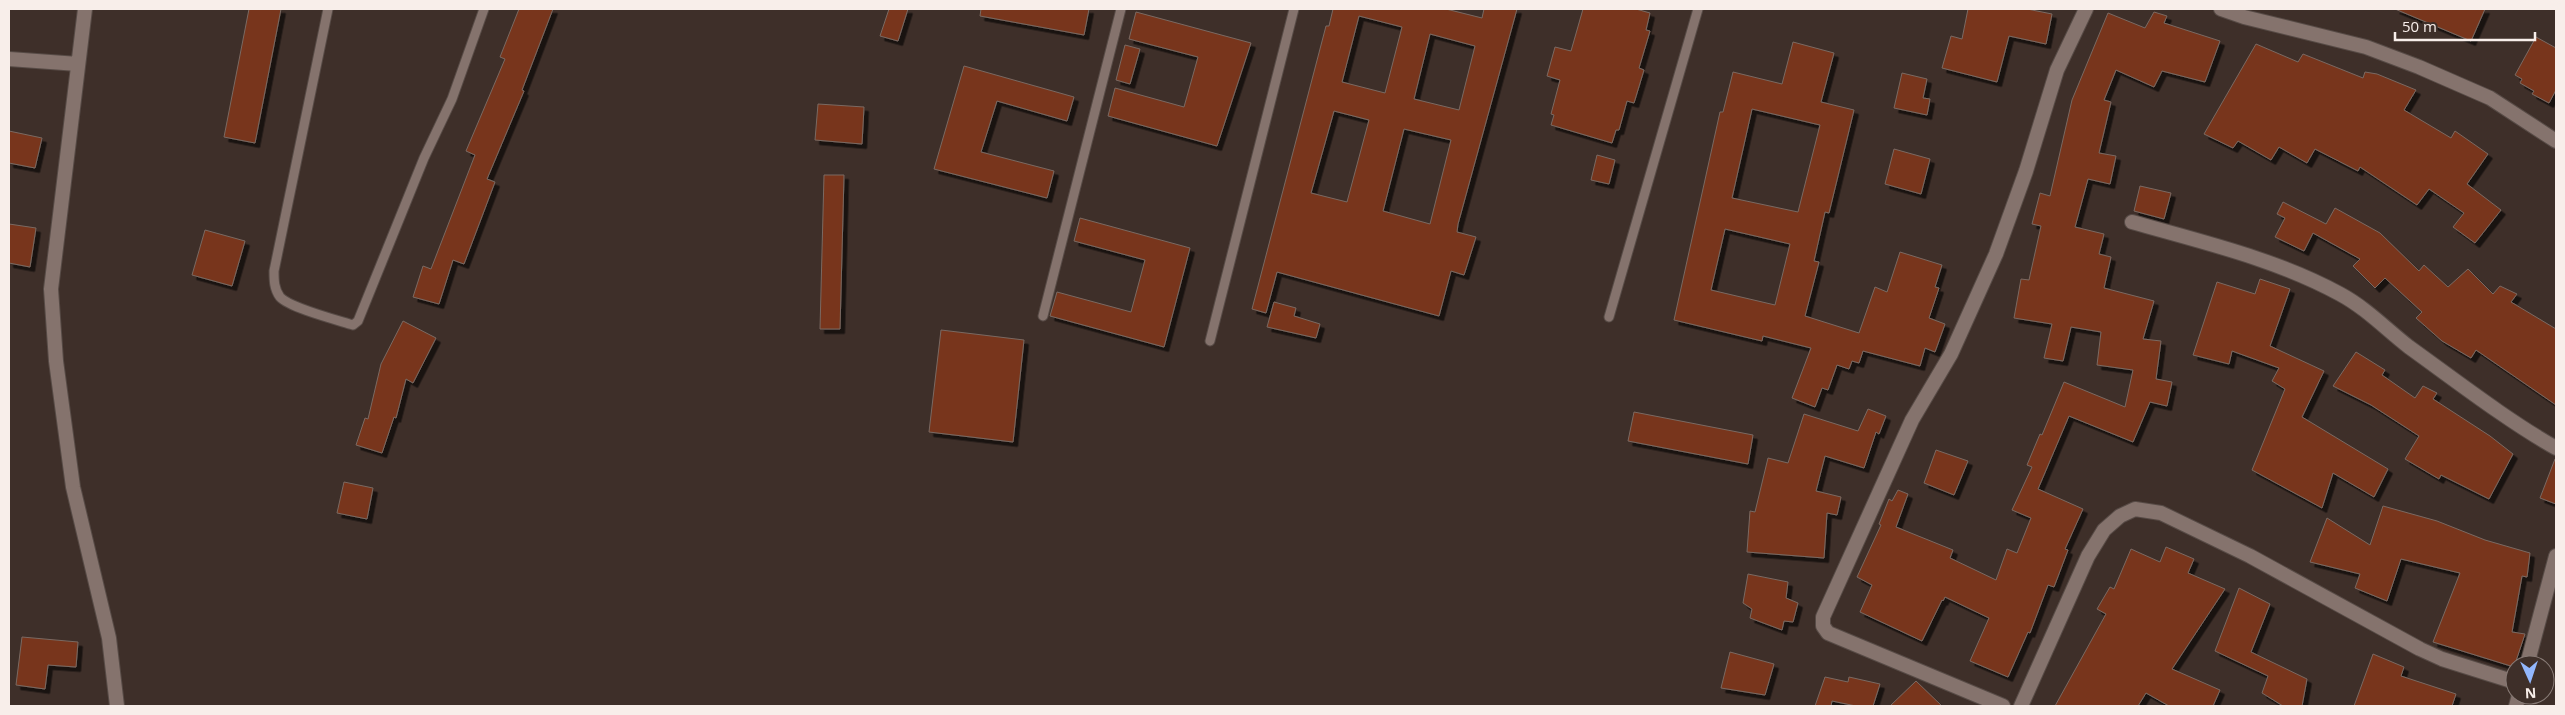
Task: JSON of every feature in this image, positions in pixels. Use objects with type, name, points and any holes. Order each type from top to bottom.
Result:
[{"type":"street","points":[[85,9],[51,289],[56,362],[73,487],[109,638],[118,706]]},
{"type":"street","points":[[2003,706],[1828,633],[1823,626],[1823,617],[1912,420],[1951,354],[1996,254],[2026,171],[2057,70],[2086,9]]},
{"type":"street","points":[[2221,9],[2244,17],[2366,47],[2419,67],[2490,98],[2556,141]]},
{"type":"street","points":[[9,59],[78,64]]},
{"type":"street","points":[[2132,222],[2233,251],[2300,275],[2340,294],[2370,313],[2408,346],[2556,448]]},
{"type":"street","points":[[2021,706],[2088,556],[2104,530],[2120,516],[2135,509],[2161,513],[2225,543],[2427,652],[2505,679]]},
{"type":"street","points":[[2530,655],[2556,556]]},
{"type":"lane","points":[[328,9],[276,261],[275,286],[281,298],[312,312],[353,326],[358,322],[424,158],[452,98],[484,9]]},
{"type":"lane","points":[[1043,316],[1121,9]]},
{"type":"lane","points":[[1210,341],[1294,9]]},
{"type":"lane","points":[[1609,317],[1698,9]]},
{"type":"building","points":[[249,9],[281,9],[255,143],[224,137]]},
{"type":"building","points":[[519,9],[553,9],[522,90],[524,91],[487,179],[495,182],[464,264],[453,260],[439,304],[413,297],[423,266],[431,269],[475,155],[466,151],[505,59],[500,57]]},
{"type":"building","points":[[889,9],[908,9],[898,41],[880,36]]},
{"type":"building","points":[[981,9],[1089,9],[1084,35],[980,16]]},
{"type":"building","points":[[1333,9],[1446,9],[1482,18],[1484,9],[1517,9],[1458,224],[1457,232],[1476,237],[1464,275],[1451,271],[1439,316],[1277,272],[1266,313],[1252,309],[1326,26],[1329,26]],"holes":[[[1359,16],[1402,27],[1385,93],[1342,82]],[[1430,34],[1475,46],[1459,110],[1414,99]],[[1334,111],[1369,120],[1347,202],[1311,193]],[[1404,129],[1451,140],[1430,224],[1383,211]]]},
{"type":"building","points":[[1583,9],[1636,9],[1650,13],[1646,30],[1650,31],[1639,68],[1644,70],[1634,103],[1627,101],[1619,130],[1616,130],[1612,143],[1551,125],[1554,115],[1551,114],[1560,80],[1547,76],[1555,47],[1571,51]]},
{"type":"building","points":[[1968,9],[2027,9],[2052,14],[2046,44],[2009,36],[1997,82],[1942,68],[1951,36],[1962,39]]},
{"type":"building","points":[[2395,9],[2485,9],[2471,41]]},
{"type":"building","points":[[1136,12],[1251,43],[1217,146],[1108,116],[1115,88],[1184,107],[1198,57],[1129,39]]},
{"type":"building","points":[[2154,12],[2167,16],[2164,23],[2220,41],[2205,82],[2162,71],[2154,87],[2116,70],[2104,100],[2111,102],[2099,153],[2116,156],[2110,184],[2088,179],[2075,227],[2104,234],[2099,254],[2111,257],[2104,288],[2154,301],[2143,339],[2161,341],[2156,379],[2172,382],[2167,406],[2150,402],[2133,442],[2069,416],[2038,489],[2083,509],[2065,549],[2068,550],[2054,587],[2048,585],[2030,633],[2028,632],[2008,677],[1970,661],[1989,618],[1945,597],[1922,641],[1860,612],[1872,585],[1857,577],[1881,525],[1879,524],[1889,499],[1892,501],[1898,490],[1908,494],[1896,527],[1953,550],[1950,558],[1996,580],[2007,549],[2017,553],[2031,518],[2012,510],[2032,467],[2027,465],[2064,382],[2125,407],[2133,370],[2097,365],[2101,332],[2071,327],[2063,361],[2044,358],[2052,324],[2014,318],[2021,279],[2029,280],[2041,226],[2032,224],[2040,193],[2050,196],[2072,100],[2108,13],[2145,28]]},
{"type":"building","points":[[2536,37],[2556,48],[2556,90],[2549,103],[2532,94],[2534,91],[2520,83],[2522,79],[2515,75]]},
{"type":"building","points":[[1793,42],[1834,53],[1821,102],[1854,110],[1829,213],[1825,212],[1814,261],[1819,262],[1805,316],[1859,333],[1875,287],[1887,292],[1900,252],[1942,265],[1935,287],[1939,288],[1929,318],[1945,324],[1935,352],[1925,348],[1920,366],[1863,351],[1859,363],[1852,361],[1849,369],[1837,365],[1828,390],[1822,388],[1815,407],[1792,398],[1811,348],[1763,336],[1762,341],[1674,320],[1720,112],[1723,112],[1733,72],[1782,84]],"holes":[[[1752,109],[1820,125],[1798,212],[1732,198]],[[1725,229],[1790,244],[1775,305],[1711,290]]]},
{"type":"building","points":[[2256,44],[2298,62],[2303,54],[2363,78],[2365,72],[2377,74],[2416,90],[2404,110],[2451,138],[2455,131],[2488,154],[2467,184],[2501,210],[2475,243],[2453,227],[2464,213],[2429,189],[2417,205],[2360,167],[2358,171],[2315,149],[2307,163],[2279,147],[2271,160],[2238,141],[2233,148],[2204,134]]},
{"type":"building","points":[[1125,45],[1140,49],[1130,84],[1116,80]]},
{"type":"building","points":[[964,66],[1074,97],[1067,121],[997,101],[981,152],[1054,171],[1047,198],[934,169]]},
{"type":"building","points":[[1902,73],[1927,79],[1923,98],[1930,99],[1927,115],[1894,108]]},
{"type":"building","points":[[818,104],[864,107],[862,144],[815,140]]},
{"type":"building","points":[[9,131],[42,138],[35,168],[9,163]]},
{"type":"building","points":[[1894,149],[1930,159],[1921,194],[1885,184]]},
{"type":"building","points":[[1597,155],[1615,160],[1609,184],[1591,180]]},
{"type":"building","points":[[824,175],[844,175],[840,329],[820,329]]},
{"type":"building","points":[[2140,186],[2171,193],[2164,219],[2134,211]]},
{"type":"building","points":[[2283,202],[2326,224],[2335,208],[2380,233],[2419,271],[2424,265],[2448,287],[2468,269],[2493,294],[2500,286],[2517,294],[2511,302],[2556,329],[2556,405],[2476,350],[2471,358],[2442,341],[2416,318],[2422,312],[2385,278],[2375,288],[2353,266],[2360,259],[2313,233],[2304,251],[2275,237],[2285,218],[2277,214]]},
{"type":"building","points":[[1080,218],[1190,248],[1164,347],[1050,316],[1057,292],[1131,312],[1145,260],[1074,241]]},
{"type":"building","points":[[9,224],[36,228],[30,267],[9,263]]},
{"type":"building","points":[[205,230],[245,241],[232,286],[192,275]]},
{"type":"building","points":[[2260,279],[2290,289],[2270,346],[2324,371],[2302,417],[2388,469],[2374,497],[2333,473],[2322,508],[2252,470],[2285,389],[2272,381],[2279,368],[2232,351],[2229,364],[2193,355],[2217,282],[2255,294]]},
{"type":"building","points":[[1274,302],[1296,308],[1294,316],[1320,324],[1316,338],[1267,327]]},
{"type":"building","points":[[403,321],[436,338],[413,383],[406,379],[396,418],[394,417],[382,453],[356,445],[365,418],[368,419],[381,364]]},
{"type":"building","points":[[941,330],[1024,340],[1013,442],[929,432]]},
{"type":"building","points":[[2356,352],[2385,370],[2382,375],[2415,398],[2423,386],[2437,393],[2433,399],[2490,436],[2513,454],[2489,499],[2441,475],[2439,479],[2405,459],[2419,436],[2371,405],[2333,386]]},
{"type":"building","points":[[1868,409],[1886,416],[1879,434],[1876,432],[1864,468],[1825,456],[1816,491],[1841,497],[1837,515],[1827,513],[1824,558],[1747,552],[1750,511],[1755,512],[1768,458],[1788,463],[1804,414],[1858,431]]},
{"type":"building","points":[[1634,412],[1753,435],[1748,464],[1628,441]]},
{"type":"building","points":[[1936,450],[1968,461],[1954,495],[1924,483]]},
{"type":"building","points":[[2556,459],[2556,504],[2540,498]]},
{"type":"building","points":[[344,482],[373,488],[367,519],[337,513]]},
{"type":"building","points":[[2383,506],[2437,521],[2485,540],[2530,553],[2527,577],[2522,576],[2512,632],[2525,634],[2518,655],[2505,655],[2505,664],[2433,642],[2460,573],[2401,559],[2387,601],[2355,588],[2360,574],[2310,562],[2327,518],[2370,545]]},
{"type":"building","points":[[2166,547],[2194,559],[2188,573],[2225,589],[2172,669],[2220,690],[2213,706],[2169,706],[2146,693],[2138,706],[2055,706],[2106,614],[2097,609],[2110,587],[2114,589],[2131,549],[2160,562]]},
{"type":"building","points":[[1748,574],[1788,582],[1786,598],[1798,603],[1793,622],[1784,621],[1782,630],[1750,618],[1752,609],[1743,603]]},
{"type":"building","points":[[2239,588],[2270,604],[2251,652],[2307,679],[2302,706],[2283,706],[2262,693],[2268,676],[2215,651]]},
{"type":"building","points":[[22,637],[78,642],[76,667],[48,665],[45,689],[16,685]]},
{"type":"building","points":[[1730,652],[1774,664],[1765,695],[1721,688]]},
{"type":"building","points":[[2373,654],[2404,667],[2401,676],[2456,694],[2452,706],[2354,706]]},
{"type":"building","points":[[1825,677],[1848,682],[1849,677],[1880,684],[1873,706],[1856,706],[1832,701],[1831,706],[1815,706]]},
{"type":"building","points":[[1916,681],[1942,706],[1890,706]]}]
